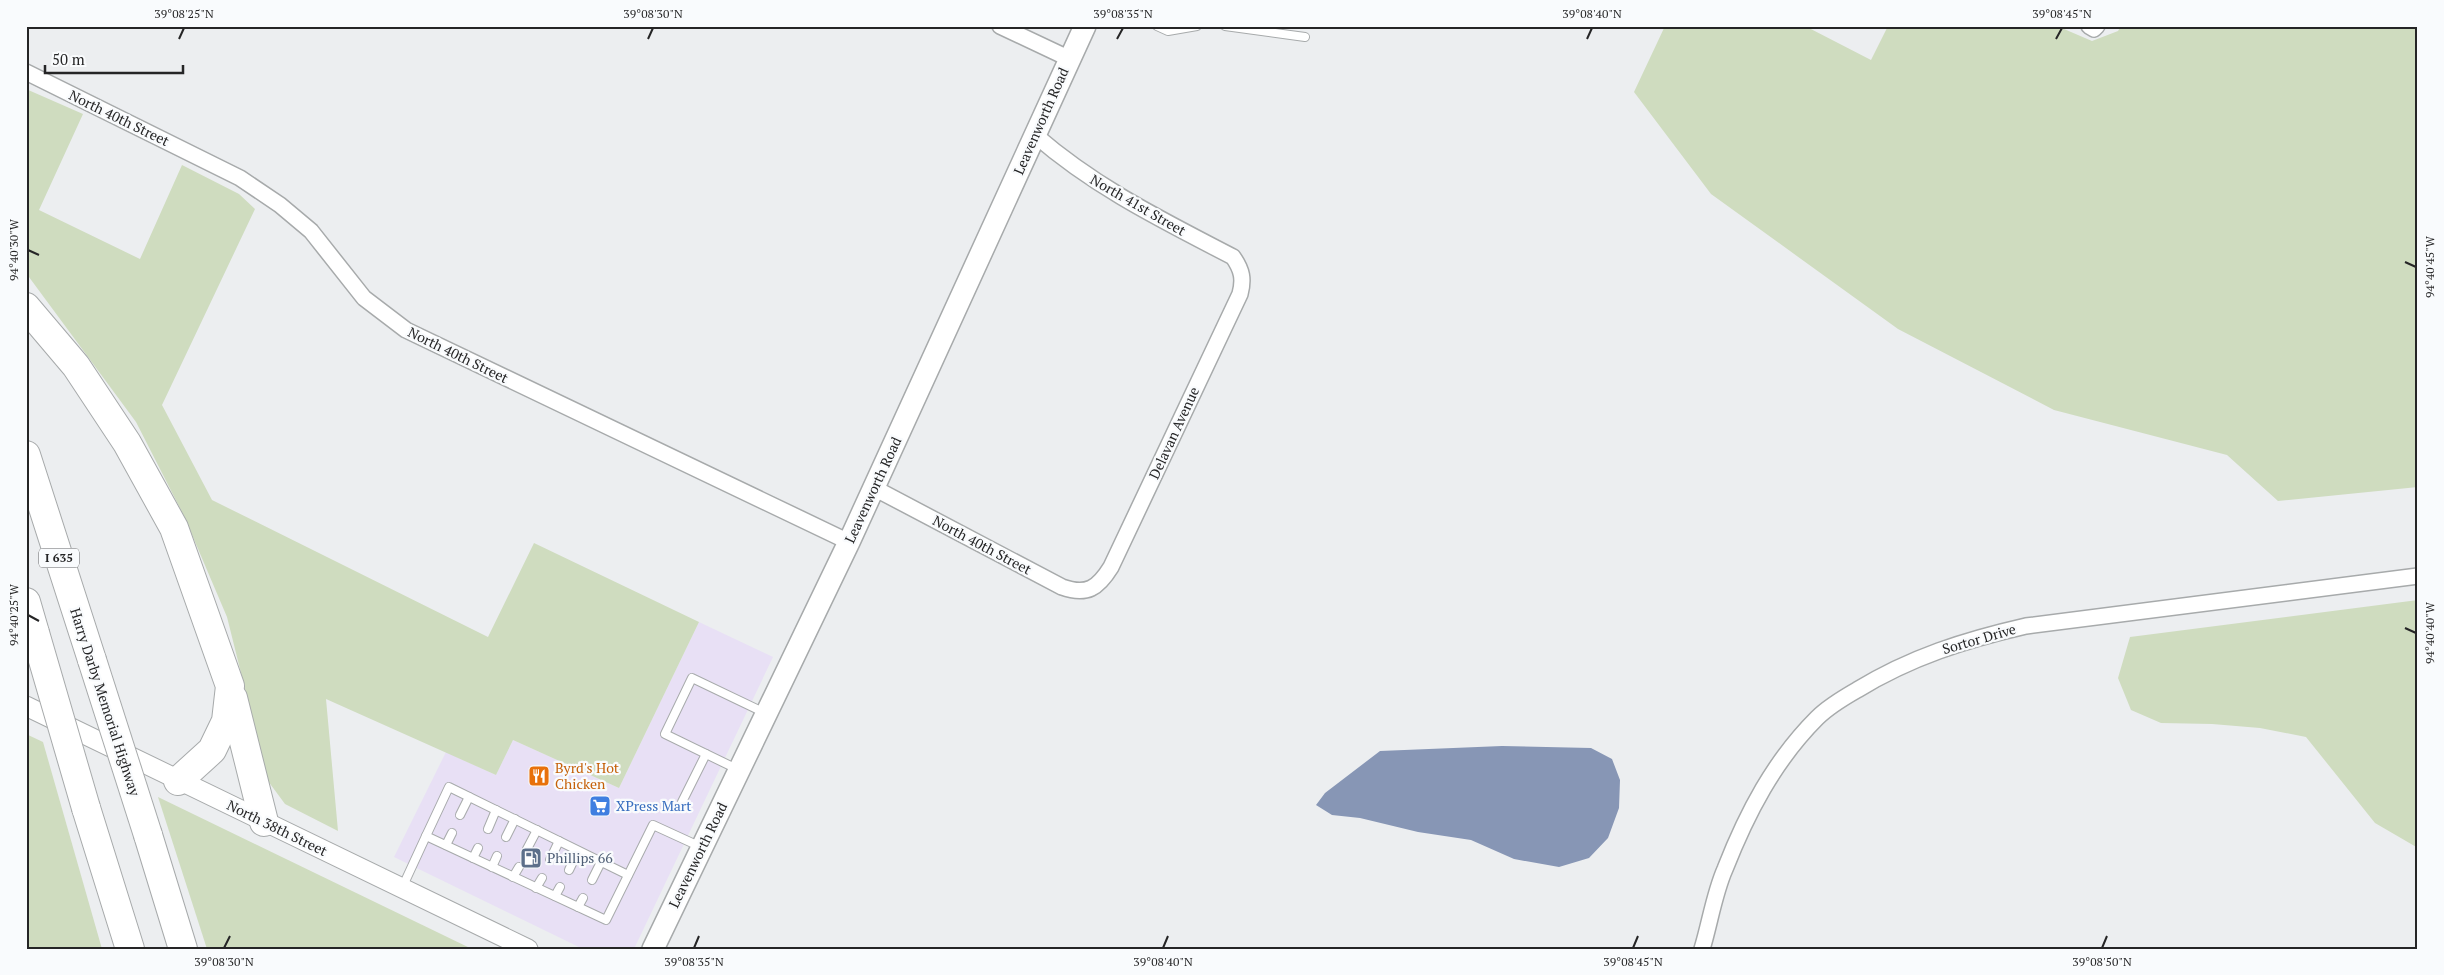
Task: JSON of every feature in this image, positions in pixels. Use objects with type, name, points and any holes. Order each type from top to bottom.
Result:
[{"type":"highway","points":[[26,307],[76,366],[126,443],[174,528],[230,686],[264,822]]},
{"type":"highway","name":"Harry Darby Memorial Highway","points":[[26,455],[183,949]]},
{"type":"highway","points":[[26,602],[86,808],[130,949]]},
{"type":"highway","points":[[178,781],[212,750],[226,721],[230,686]]},
{"type":"main road","name":"Leavenworth Road","points":[[653,949],[850,542],[1085,26]]},
{"type":"street","points":[[1000,26],[1070,59]]},
{"type":"street","name":"North 40th Street","points":[[26,72],[240,178],[255,188],[311,231],[364,298],[406,330],[850,542]]},
{"type":"street","name":"North 41st Street","points":[[1035,135],[1068,164],[1119,197],[1233,258],[1241,271]]},
{"type":"street","name":"Delavan Avenue","points":[[1091,588],[1104,578],[1111,567],[1236,303],[1244,281],[1241,271]]},
{"type":"street","name":"North 40th Street","points":[[874,488],[1062,587],[1074,591],[1091,588]]},
{"type":"street","name":"Sortor Drive","points":[[1702,949],[1724,870],[1755,800],[1770,775],[1817,718],[1835,703],[1878,677],[1915,659],[1968,639],[2026,626],[2418,576]]},
{"type":"street","name":"North 38th Street","points":[[26,706],[528,949]]},
{"type":"lane","points":[[1157,26],[1168,31],[1197,26]]},
{"type":"lane","points":[[1225,26],[1305,37]]},
{"type":"lane","points":[[740,770],[664,734],[692,678],[767,714]]},
{"type":"lane","points":[[682,802],[706,754]]},
{"type":"lane","points":[[402,888],[449,787],[628,876]]},
{"type":"lane","points":[[460,816],[469,797]]},
{"type":"lane","points":[[488,829],[496,810]]},
{"type":"lane","points":[[506,838],[515,819]]},
{"type":"lane","points":[[426,836],[606,920],[653,825],[702,848]]},
{"type":"lane","points":[[527,849],[537,830]]},
{"type":"lane","points":[[446,845],[452,833]]},
{"type":"lane","points":[[550,860],[560,841]]},
{"type":"lane","points":[[473,858],[478,848]]},
{"type":"lane","points":[[569,870],[578,851]]},
{"type":"lane","points":[[492,867],[497,856]]},
{"type":"lane","points":[[592,880],[601,862]]},
{"type":"lane","points":[[514,877],[519,867]]},
{"type":"lane","points":[[536,888],[542,878]]},
{"type":"lane","points":[[556,896],[560,887]]},
{"type":"lane","points":[[578,907],[583,898]]},
{"type":"shaded area","points":[[699,622],[773,657],[634,949],[583,949],[394,857],[446,752],[496,775],[513,740],[619,788]]},
{"type":"green space","points":[[1665,26],[1805,26],[1871,60],[1888,26],[2057,26],[2092,41],[2118,31],[2121,26],[2418,26],[2418,487],[2278,501],[2227,455],[2054,410],[1898,329],[1711,194],[1634,92]]},
{"type":"green space","points":[[26,89],[83,114],[39,210],[140,259],[182,165],[239,194],[255,209],[162,405],[212,500],[488,637],[534,543],[699,622],[619,788],[513,740],[496,775],[326,699],[338,831],[285,804],[268,781],[227,617],[184,516],[136,422],[26,273]]},
{"type":"green space","points":[[2418,600],[2418,848],[2375,823],[2306,737],[2260,728],[2212,724],[2161,723],[2131,710],[2118,678],[2130,637]]},
{"type":"green space","points":[[26,734],[43,742],[102,949],[26,949]]},
{"type":"green space","points":[[158,797],[472,949],[207,949]]},
{"type":"water","points":[[1502,746],[1591,748],[1612,759],[1620,780],[1619,808],[1608,838],[1589,858],[1559,867],[1514,859],[1471,840],[1418,832],[1360,818],[1332,815],[1316,805],[1325,793],[1380,751]]},
{"type":"place","name":"Byrd's Hot Chicken","points":[[539,776]]},
{"type":"place","name":"XPress Mart","points":[[600,806]]},
{"type":"place","name":"Phillips 66","points":[[531,858]]}]
